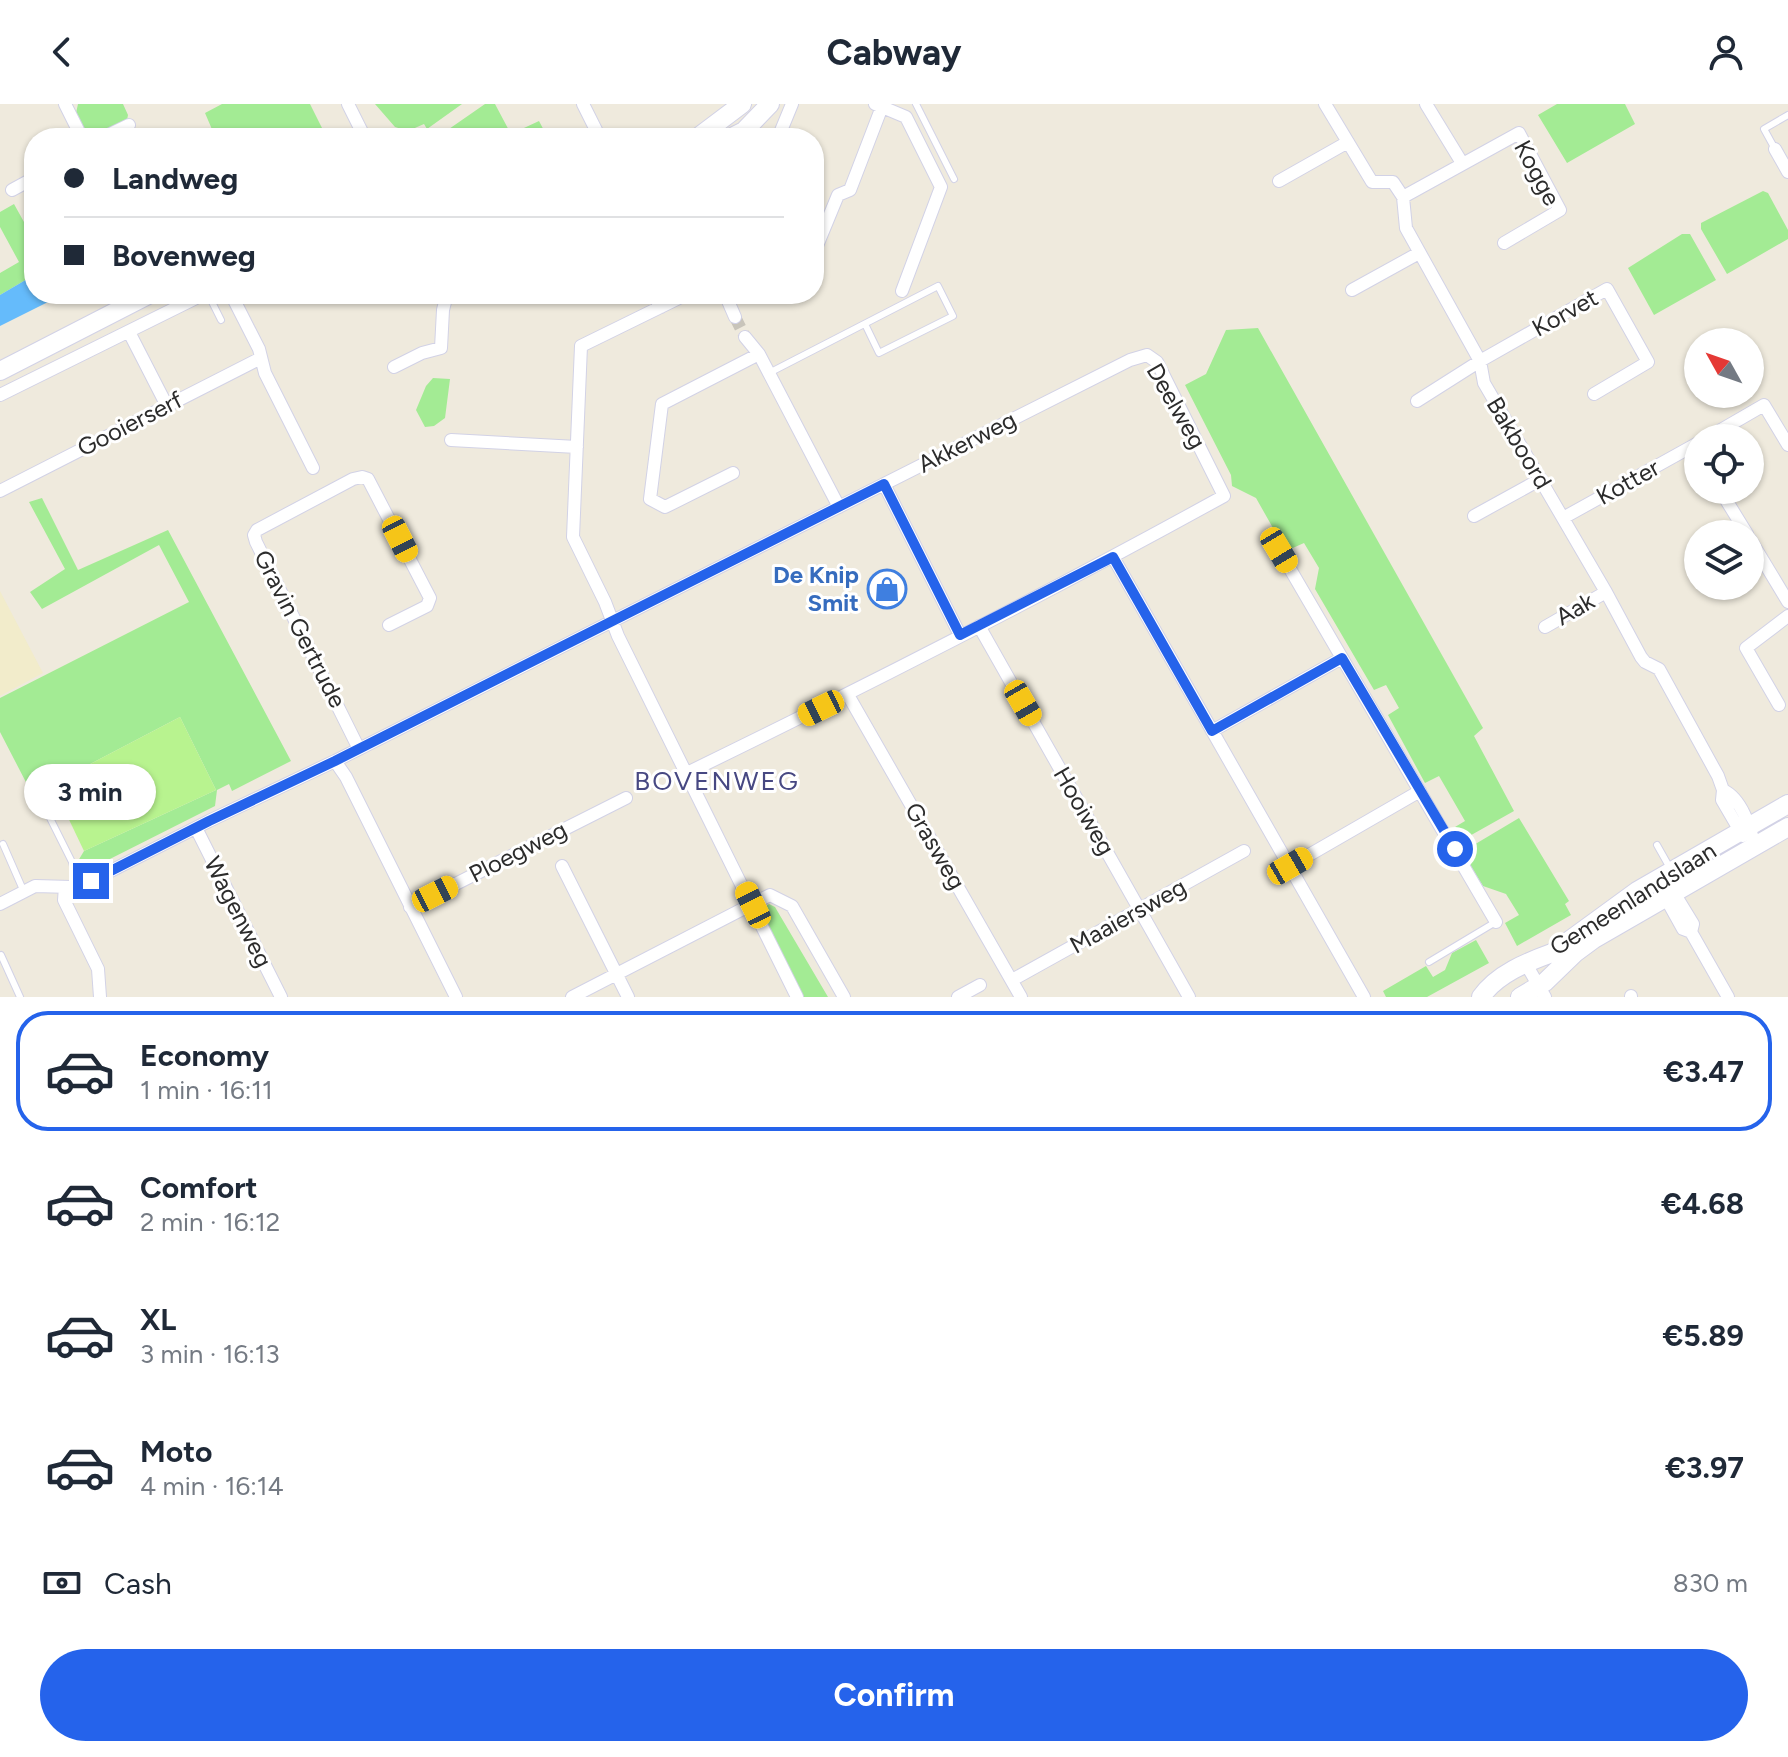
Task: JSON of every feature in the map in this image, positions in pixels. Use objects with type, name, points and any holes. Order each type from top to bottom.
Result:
[{"type":"street","points":[[65,104],[77,128]]},
{"type":"street","points":[[348,104],[360,128]]},
{"type":"street","points":[[583,104],[595,128]]},
{"type":"street","points":[[710,128],[742,104]]},
{"type":"street","points":[[782,128],[792,104]]},
{"type":"street","points":[[1325,104],[1372,182],[1393,182],[1403,197]]},
{"type":"street","points":[[1426,104],[1462,163]]},
{"type":"street","points":[[824,229],[838,195],[850,190],[880,105],[906,117],[941,187],[902,291]]},
{"type":"street","points":[[741,128],[761,109]]},
{"type":"street","points":[[123,128],[129,125]]},
{"type":"street","name":"Kogge","points":[[1403,197],[1519,133],[1560,210],[1504,243]]},
{"type":"street","points":[[1279,181],[1348,142]]},
{"type":"street","points":[[1775,149],[1788,172]]},
{"type":"street","points":[[12,190],[24,183]]},
{"type":"street","name":"Bakboord","points":[[1403,197],[1406,228],[1480,361],[1484,383],[1642,659],[1661,671],[1718,776],[1723,790],[1722,800],[1755,846]]},
{"type":"street","points":[[1352,290],[1419,253]]},
{"type":"street","name":"Korvet","points":[[1480,361],[1607,289],[1648,362],[1594,394]]},
{"type":"street","points":[[0,371],[131,304]]},
{"type":"street","points":[[0,395],[186,304]]},
{"type":"street","points":[[236,304],[265,373],[313,468]]},
{"type":"street","points":[[394,367],[422,353],[441,348],[445,304]]},
{"type":"street","points":[[667,304],[581,346],[573,537],[797,997]]},
{"type":"street","points":[[729,304],[735,317]]},
{"type":"street","points":[[129,332],[167,406]]},
{"type":"street","points":[[745,337],[759,354],[839,507]]},
{"type":"street","points":[[733,473],[665,507],[650,499],[662,404],[759,354]]},
{"type":"street","name":"Deelweg","points":[[1108,371],[1147,355],[1157,362],[1224,496],[1113,557]]},
{"type":"street","name":"Gooierserf","points":[[0,491],[261,358]]},
{"type":"street","points":[[1417,401],[1480,361]]},
{"type":"street","name":"Akkerweg","points":[[613,621],[1108,371]]},
{"type":"street","points":[[1731,424],[1764,405],[1788,445]]},
{"type":"street","points":[[451,440],[577,447]]},
{"type":"street","name":"Kotter","points":[[1563,518],[1684,454]]},
{"type":"street","name":"Gravin Gertrude","points":[[359,749],[256,542],[254,535],[257,530],[353,479],[368,479],[430,598],[427,606],[389,625]]},
{"type":"street","points":[[1474,516],[1541,479]]},
{"type":"street","points":[[884,484],[960,635]]},
{"type":"street","points":[[1279,550],[1496,922]]},
{"type":"street","points":[[687,773],[848,695],[1113,557],[1364,997]]},
{"type":"street","points":[[1764,562],[1788,602]]},
{"type":"street","name":"Aak","points":[[1545,627],[1606,592]]},
{"type":"street","points":[[1779,705],[1746,648],[1788,616]]},
{"type":"street","points":[[0,904],[38,886],[72,886],[335,761],[613,621]]},
{"type":"street","name":"Hooiweg","points":[[979,626],[1189,997]]},
{"type":"street","points":[[1212,731],[1342,658]]},
{"type":"street","name":"Grasweg","points":[[848,695],[1021,997]]},
{"type":"street","points":[[335,761],[346,777],[456,997]]},
{"type":"street","points":[[1290,866],[1420,791]]},
{"type":"street","name":"Ploegweg","points":[[410,907],[626,798]]},
{"type":"street","name":"Gemeenlandslaan","points":[[1481,997],[1492,983],[1552,953],[1633,893],[1788,804]]},
{"type":"street","name":"Gemeenlandslaan","points":[[1520,997],[1542,992],[1583,946],[1788,827]]},
{"type":"street","name":"Wagenweg","points":[[196,828],[281,997]]},
{"type":"street","name":"Maaiersweg","points":[[1012,980],[1244,851]]},
{"type":"street","points":[[562,866],[628,997]]},
{"type":"street","points":[[1666,874],[1670,895],[1693,924],[1691,932],[1728,997]]},
{"type":"street","points":[[72,886],[64,900],[98,969],[100,997]]},
{"type":"street","points":[[572,997],[770,895],[792,906],[844,997]]},
{"type":"street","points":[[1526,964],[1542,992]]},
{"type":"street","points":[[958,997],[980,985]]},
{"type":"lane","points":[[916,104],[954,179]]},
{"type":"lane","points":[[1775,149],[1764,129],[1788,115]]},
{"type":"lane","points":[[769,373],[938,286],[953,316],[879,353],[865,324]]},
{"type":"lane","points":[[212,304],[221,320]]},
{"type":"lane","points":[[36,790],[72,862],[72,886]]},
{"type":"lane","points":[[3,844],[24,892]]},
{"type":"lane","points":[[1657,845],[1666,874]]},
{"type":"lane","points":[[1429,962],[1496,922]]},
{"type":"lane","points":[[1,955],[20,997]]},
{"type":"shaded area","points":[[0,591],[43,673],[0,696]]},
{"type":"green space","points":[[78,104],[123,104],[128,115],[127,120],[111,128],[83,128],[76,113]]},
{"type":"green space","points":[[222,104],[310,104],[322,128],[211,128],[205,113]]},
{"type":"green space","points":[[375,104],[462,104],[428,128],[424,124],[415,128],[395,127]]},
{"type":"green space","points":[[485,104],[495,104],[508,128],[450,128]]},
{"type":"green space","points":[[1557,104],[1625,104],[1635,124],[1567,163],[1538,115]]},
{"type":"green space","points":[[539,121],[543,128],[524,128]]},
{"type":"green space","points":[[1763,191],[1768,193],[1788,230],[1788,239],[1727,274],[1701,229],[1701,223]]},
{"type":"green space","points":[[14,204],[24,222],[24,281],[0,295],[0,273],[19,262],[0,227],[0,212]]},
{"type":"green space","points":[[1682,234],[1690,234],[1716,280],[1654,315],[1628,268]]},
{"type":"green space","points":[[1258,328],[1483,728],[1474,736],[1514,811],[1457,843],[1450,830],[1465,821],[1439,776],[1425,783],[1388,715],[1399,708],[1386,685],[1374,690],[1315,589],[1319,568],[1304,543],[1286,551],[1256,498],[1232,486],[1231,475],[1185,385],[1206,374],[1226,330]]},
{"type":"green space","points":[[433,378],[450,379],[445,418],[434,426],[425,427],[416,410],[426,386]]},
{"type":"green space","points":[[42,498],[78,570],[168,530],[291,761],[232,791],[229,784],[217,790],[215,806],[96,866],[82,867],[78,861],[84,851],[216,790],[180,717],[52,784],[30,790],[0,732],[0,698],[189,602],[159,545],[42,609],[30,592],[65,569],[29,502]]},
{"type":"green space","points":[[180,717],[216,790],[84,851],[52,784]]},
{"type":"green space","points":[[1519,818],[1569,901],[1565,904],[1571,915],[1517,946],[1505,923],[1519,915],[1506,894],[1483,886],[1462,852]]},
{"type":"green space","points":[[769,904],[775,907],[828,997],[800,997],[762,913],[762,909]]},
{"type":"green space","points":[[1476,940],[1489,963],[1427,997],[1386,997],[1383,991],[1426,966],[1433,977],[1445,970],[1452,953]]},
{"type":"water","points":[[24,281],[24,304],[44,304],[0,326],[0,295]]},
{"type":"tunnel","points":[[735,317],[745,337]]},
{"type":"place","name":"De Knip Smit","points":[[887,589]]},
{"type":"district","name":"BOVENWEG","points":[[717,781]]},
{"type":"route","points":[[91,881],[884,484],[960,635],[1113,557],[1212,731],[1342,658],[1455,849]]}]
